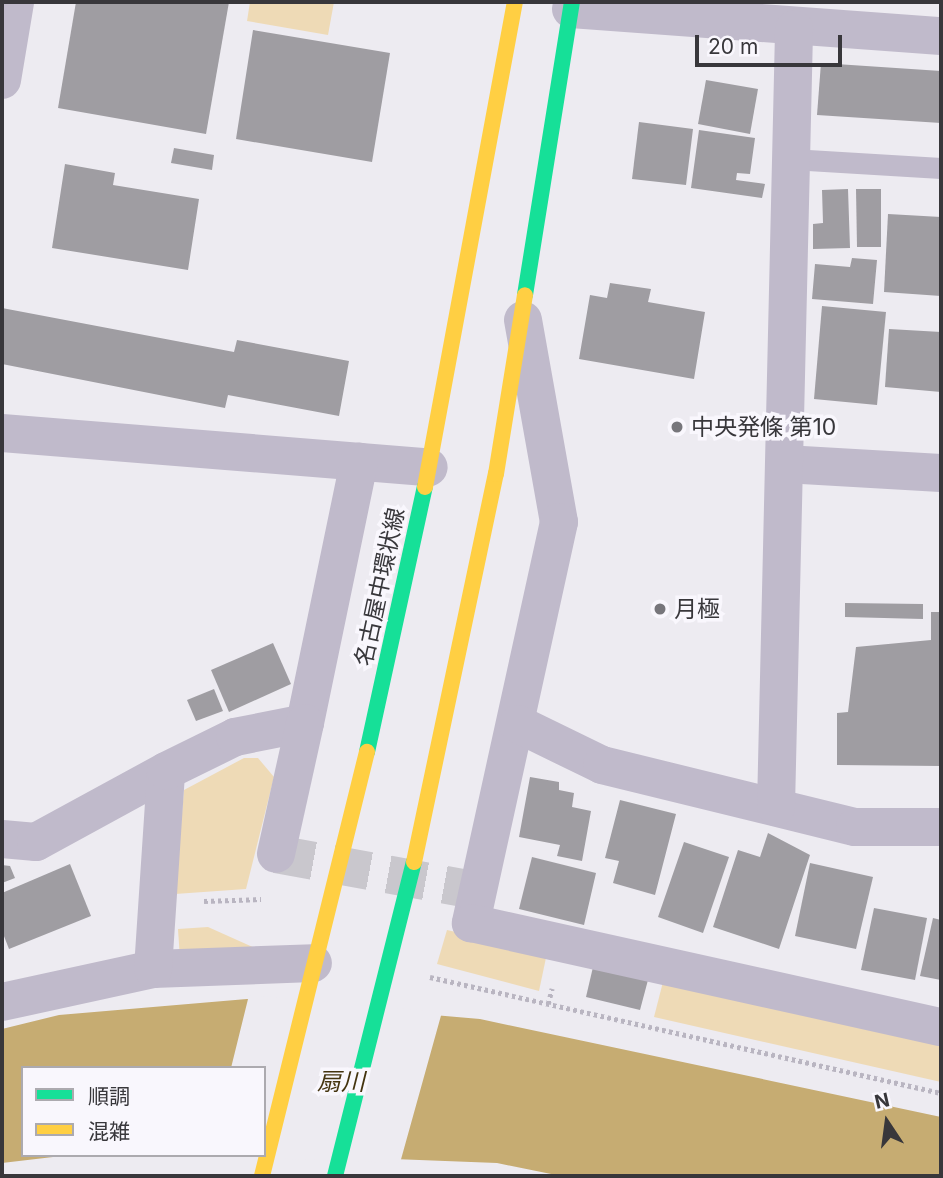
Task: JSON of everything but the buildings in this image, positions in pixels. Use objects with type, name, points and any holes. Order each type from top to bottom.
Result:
[{"type":"main road","name":"名古屋中環状線","points":[[266,1157],[429,467],[515,2]]},
{"type":"main road","points":[[336,1173],[429,803],[523,320],[572,6]]},
{"type":"street","points":[[572,6],[794,29],[941,36]]},
{"type":"street","points":[[2,80],[10,10]]},
{"type":"street","points":[[776,807],[794,29]]},
{"type":"street","points":[[523,320],[559,522],[518,724],[471,923],[941,1027]]},
{"type":"street","points":[[2,433],[429,467]]},
{"type":"street","points":[[276,854],[359,462]]},
{"type":"street","points":[[785,464],[941,473]]},
{"type":"street","points":[[2,839],[36,842],[166,771],[235,737],[305,723]]},
{"type":"street","points":[[518,724],[602,765],[855,827],[941,827]]},
{"type":"street","points":[[153,969],[166,771]]},
{"type":"street","points":[[2,1002],[153,969],[311,971]]},
{"type":"lane","points":[[791,159],[941,169]]},
{"type":"path","points":[[190,903],[245,897]]},
{"type":"path","points":[[457,984],[941,1093]]},
{"type":"shaded area","points":[[250,2],[334,2],[328,35],[247,21]]},
{"type":"shaded area","points":[[244,758],[258,758],[274,777],[246,889],[175,894],[184,790]]},
{"type":"shaded area","points":[[208,927],[264,952],[180,959],[178,929]]},
{"type":"shaded area","points":[[447,930],[547,953],[539,991],[437,964]]},
{"type":"shaded area","points":[[664,978],[941,1040],[941,1082],[654,1017]]},
{"type":"water","name":"扇川","points":[[247,999],[480,1019],[941,1117],[941,1176],[561,1176],[497,1163],[266,1154],[266,1066],[21,1066],[21,1157],[53,1157],[2,1163],[2,1029],[59,1015]]},
{"type":"pier","points":[[249,995],[442,1012],[400,1163],[264,1158],[266,1066],[231,1066]]},
{"type":"tunnel","points":[[276,854],[479,891]]},
{"type":"traffic: fast","points":[[525,295],[572,2]]},
{"type":"traffic: fast","points":[[367,752],[425,487]]},
{"type":"traffic: fast","points":[[335,1176],[414,862]]},
{"type":"traffic: slow","points":[[425,487],[515,2]]},
{"type":"traffic: slow","points":[[414,862],[496,474],[525,295]]},
{"type":"traffic: slow","points":[[262,1176],[367,752]]},
{"type":"place","name":"中央発條 第10","points":[[677,427]]},
{"type":"place","name":"月極","points":[[660,609]]}]
